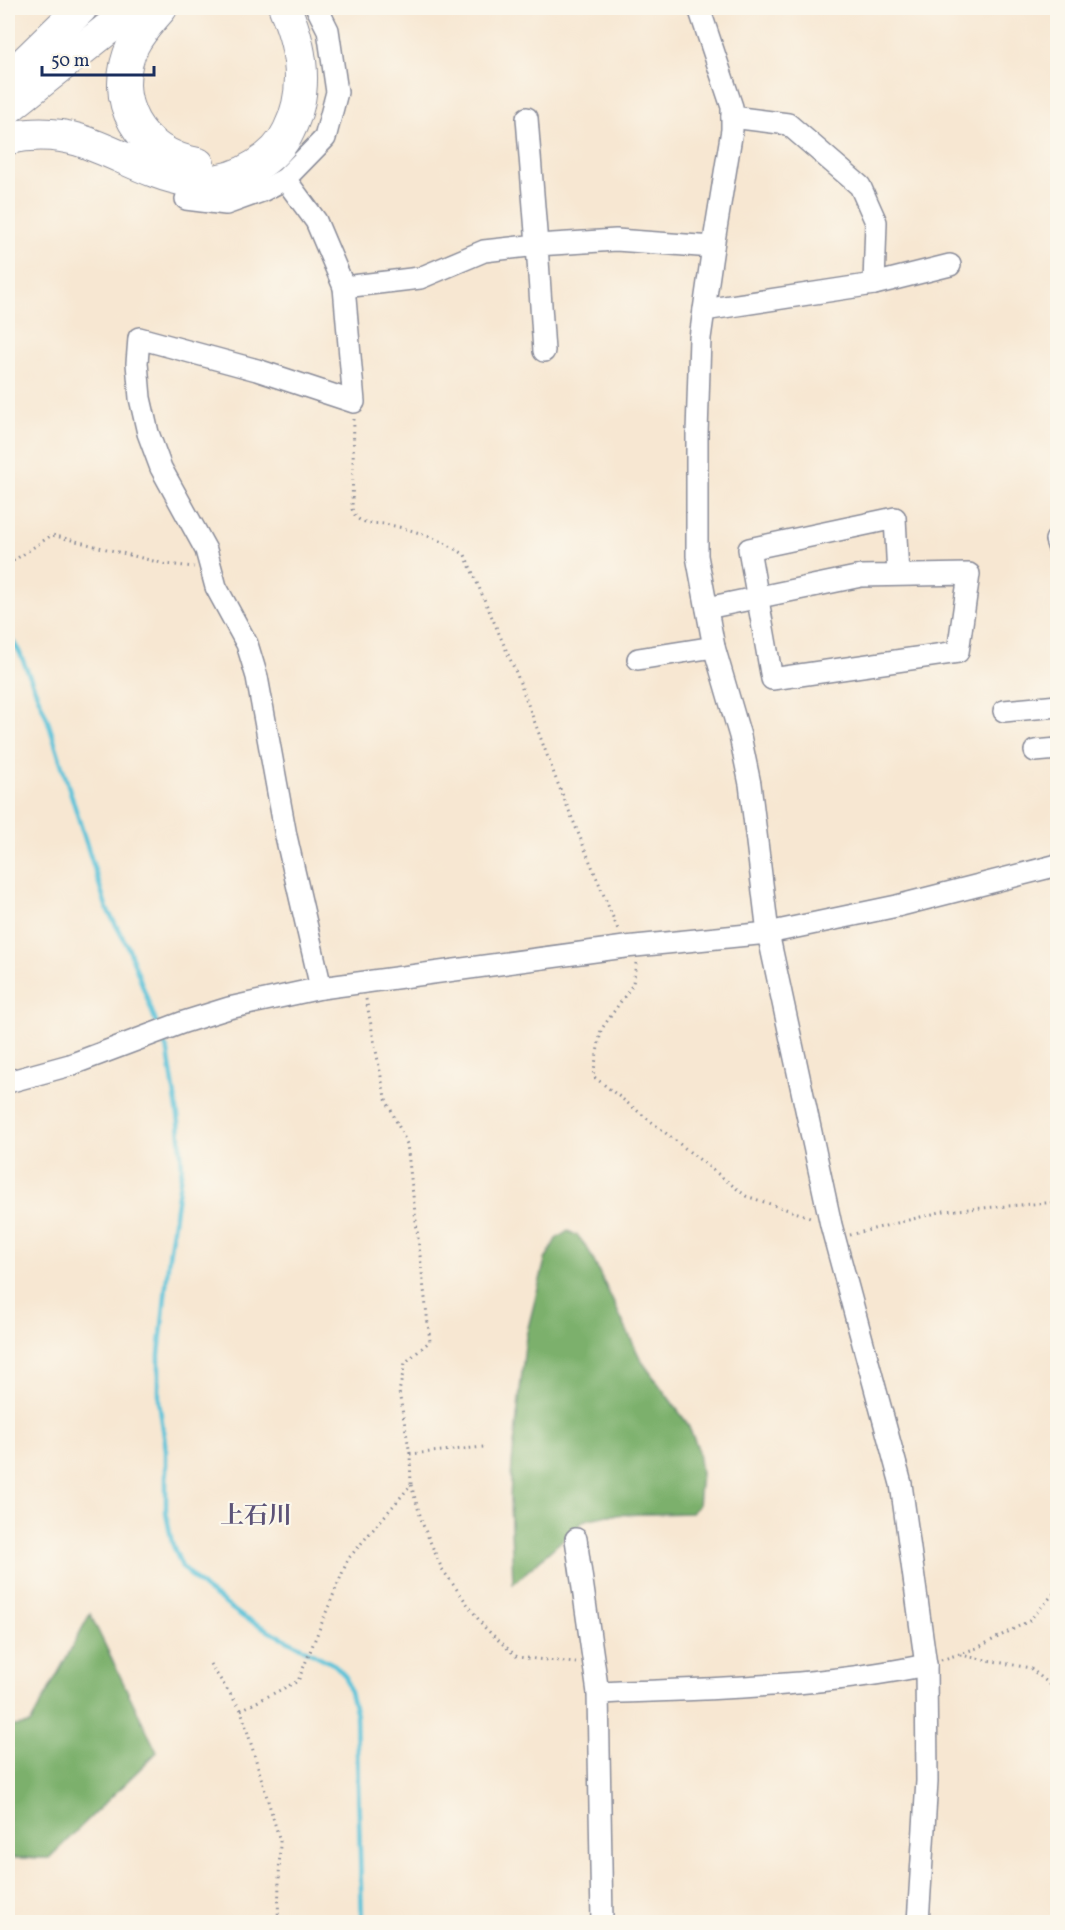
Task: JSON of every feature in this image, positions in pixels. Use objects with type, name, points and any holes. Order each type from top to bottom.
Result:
[{"type":"highway","points":[[8,79],[81,8]]},
{"type":"highway","points":[[8,89],[107,8]]},
{"type":"highway","points":[[8,108],[134,8]]},
{"type":"highway","points":[[161,8],[142,29],[133,46],[124,81],[125,97],[130,115],[141,133],[154,147],[168,156],[196,164],[213,164],[243,153],[256,144],[268,131],[278,113],[283,93],[284,70],[280,48],[265,8]]},
{"type":"highway","points":[[8,138],[41,134],[79,140],[166,176],[188,181],[206,182],[227,179],[246,172],[277,150],[296,116],[301,96],[300,58],[285,8]]},
{"type":"street","points":[[8,62],[63,8]]},
{"type":"street","points":[[186,199],[226,204],[262,191],[285,179],[325,138],[337,92],[328,30],[317,8]]},
{"type":"street","points":[[699,8],[732,107],[732,130],[712,247],[700,338],[697,556],[714,648],[740,736],[750,784],[768,933],[832,1232],[901,1484],[926,1665],[927,1781],[918,1923]]},
{"type":"street","points":[[732,117],[788,124],[860,186],[876,222],[874,284]]},
{"type":"street","points":[[527,118],[544,351]]},
{"type":"street","points":[[285,179],[316,221],[344,286],[354,402],[257,370],[139,338],[137,363],[140,398],[148,433],[161,468],[207,550],[216,587],[247,644],[257,677],[286,836],[321,988]]},
{"type":"street","points":[[344,286],[420,278],[484,251],[537,245],[616,240],[712,247]]},
{"type":"street","points":[[704,310],[874,284],[950,265]]},
{"type":"street","points":[[707,608],[757,598],[861,576],[969,574],[958,652],[772,679],[757,598],[749,549],[896,518],[898,575]]},
{"type":"street","points":[[638,659],[714,648]]},
{"type":"street","points":[[1004,711],[1058,706]]},
{"type":"street","points":[[1035,751],[1058,749]]},
{"type":"street","points":[[8,1082],[70,1065],[184,1022],[229,1008],[321,988],[632,947],[768,933],[897,906],[1058,865]]},
{"type":"street","points":[[576,1539],[598,1693],[602,1923]]},
{"type":"street","points":[[598,1693],[707,1689],[868,1676],[926,1665]]},
{"type":"path","points":[[354,402],[352,509],[356,518],[366,523],[385,524],[423,535],[453,546],[465,555],[516,675],[556,779],[632,947],[633,984],[601,1030],[593,1076],[746,1196],[832,1232],[944,1211],[1058,1202]]},
{"type":"path","points":[[8,562],[10,563],[52,535],[165,564],[211,569]]},
{"type":"path","points":[[363,983],[385,1097],[407,1144],[430,1341],[405,1363],[399,1392],[410,1454],[411,1485],[423,1525],[442,1569],[484,1628],[517,1657],[594,1665]]},
{"type":"path","points":[[8,1031],[9,1040]]},
{"type":"path","points":[[410,1454],[484,1447]]},
{"type":"path","points":[[241,1710],[298,1681],[348,1558],[411,1485]]},
{"type":"path","points":[[926,1665],[977,1648],[1029,1621],[1058,1589]]},
{"type":"path","points":[[959,1654],[1030,1668],[1058,1691]]},
{"type":"path","points":[[210,1664],[241,1710],[280,1841],[278,1923]]},
{"type":"green space","points":[[568,1231],[578,1236],[588,1249],[641,1360],[687,1423],[697,1446],[701,1473],[698,1506],[691,1513],[608,1515],[585,1520],[513,1584],[510,1499],[526,1336],[545,1260],[556,1239]]},
{"type":"green space","points":[[90,1614],[157,1752],[49,1858],[8,1858],[8,1727],[30,1724]]},
{"type":"waterway","points":[[8,634],[19,651],[47,718],[107,909],[128,947],[157,1025]]},
{"type":"waterway","points":[[161,1036],[168,1052],[179,1122],[182,1167],[169,1256],[159,1355],[159,1401],[166,1450],[166,1513],[172,1543],[182,1567],[205,1589],[243,1617],[335,1665],[346,1677],[356,1715],[362,1922]]},
{"type":"district","name":"上石川","points":[[256,1517]]}]
